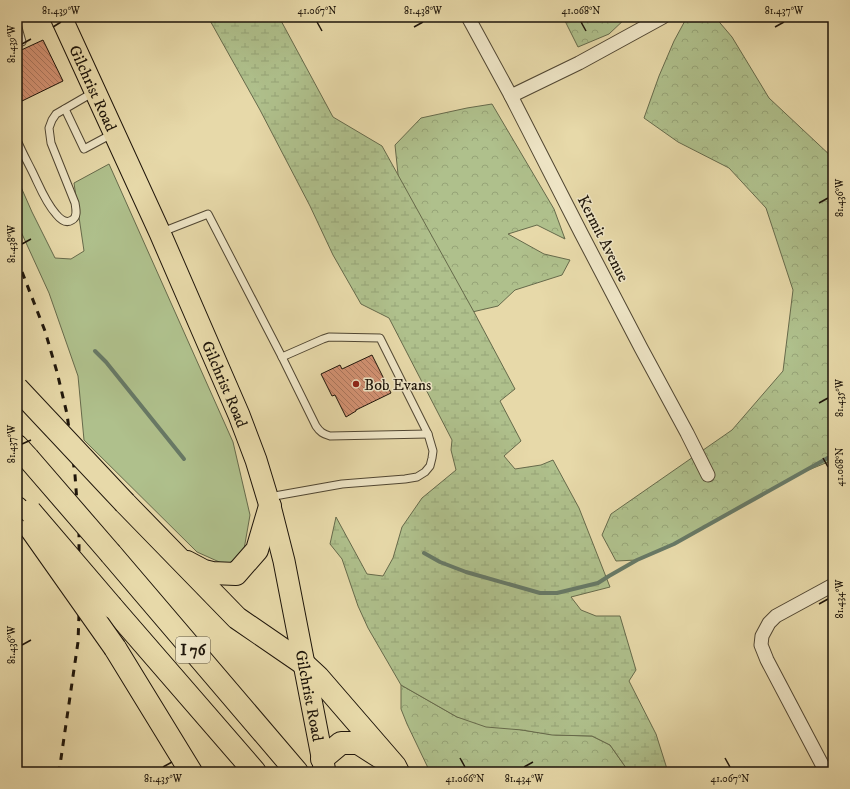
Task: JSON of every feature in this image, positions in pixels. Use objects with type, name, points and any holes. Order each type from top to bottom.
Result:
[{"type":"highway","points":[[17,388],[125,503],[237,618],[304,664],[318,677],[396,769]]},
{"type":"highway","name":"I 76","points":[[23,452],[297,772]]},
{"type":"highway","points":[[176,555],[204,571],[212,573],[236,574],[257,550],[269,502]]},
{"type":"highway","points":[[24,511],[115,648],[191,772]]},
{"type":"highway","name":"I 76","points":[[24,511],[112,607],[255,772]]},
{"type":"highway","points":[[323,765],[341,743],[358,743],[396,769]]},
{"type":"main road","name":"Gilchrist Road","points":[[61,17],[160,233],[239,415],[256,460],[269,502],[284,561],[323,765]]},
{"type":"street","name":"Kermit Avenue","points":[[468,17],[511,96],[708,475]]},
{"type":"street","points":[[511,96],[579,63],[663,17]]},
{"type":"street","points":[[826,772],[761,646],[764,630],[768,623],[776,616],[833,585]]},
{"type":"lane","points":[[17,24],[22,42]]},
{"type":"lane","points":[[17,140],[52,209],[59,218],[63,220],[68,222],[74,219],[76,213],[75,203],[51,143],[49,128],[56,114],[96,91]]},
{"type":"lane","points":[[65,109],[84,149],[115,132]]},
{"type":"lane","points":[[160,233],[208,214],[316,426],[320,431],[330,436],[428,434]]},
{"type":"lane","points":[[269,502],[342,484],[405,480],[425,472],[430,466],[433,451],[428,434],[380,338],[323,338],[282,357]]},
{"type":"green space","points":[[208,17],[279,17],[333,117],[382,146],[515,389],[500,401],[521,441],[504,456],[515,469],[541,465],[553,460],[579,508],[610,587],[571,597],[581,610],[596,616],[620,616],[636,670],[629,681],[656,734],[668,772],[629,772],[610,745],[592,736],[552,735],[522,730],[486,727],[457,717],[401,685],[368,628],[358,606],[342,559],[330,544],[336,517],[367,574],[383,576],[393,558],[402,527],[422,498],[456,470],[451,450],[452,440],[389,318],[361,304],[333,255],[310,206],[260,110]]},
{"type":"green space","points":[[563,17],[627,17],[609,34],[578,47]]},
{"type":"green space","points":[[687,17],[715,17],[732,37],[769,98],[833,158],[833,460],[806,471],[674,544],[637,560],[616,561],[602,535],[611,514],[732,430],[783,371],[793,290],[766,208],[729,168],[678,142],[644,118],[659,76],[674,41]]},
{"type":"green space","points":[[492,104],[554,209],[565,239],[537,225],[508,234],[544,254],[570,260],[562,275],[515,290],[498,306],[468,313],[399,184],[395,145],[421,118]]},
{"type":"green space","points":[[109,164],[233,442],[250,515],[243,555],[226,565],[197,552],[84,440],[78,376],[49,293],[17,223],[17,178],[55,258],[71,259],[84,251],[74,183]]},
{"type":"green space","points":[[401,685],[457,717],[556,735],[592,736],[610,745],[629,772],[430,772],[401,709]]},
{"type":"building","points":[[43,40],[63,81],[22,101],[17,90],[17,52]]},
{"type":"building","name":"Bob Evans","points":[[372,355],[391,393],[356,410],[346,417],[335,395],[332,396],[321,374],[340,365],[342,369]]},
{"type":"waterway","points":[[95,351],[106,362],[184,459]]},
{"type":"waterway","points":[[424,553],[440,562],[466,572],[540,593],[557,593],[598,583],[637,560],[674,544],[833,455]]},
{"type":"railway","points":[[17,259],[45,331],[57,372],[67,414],[75,475],[79,530],[80,586],[78,642],[59,772]]},
{"type":"place","name":"Bob Evans","points":[[356,384]]}]
